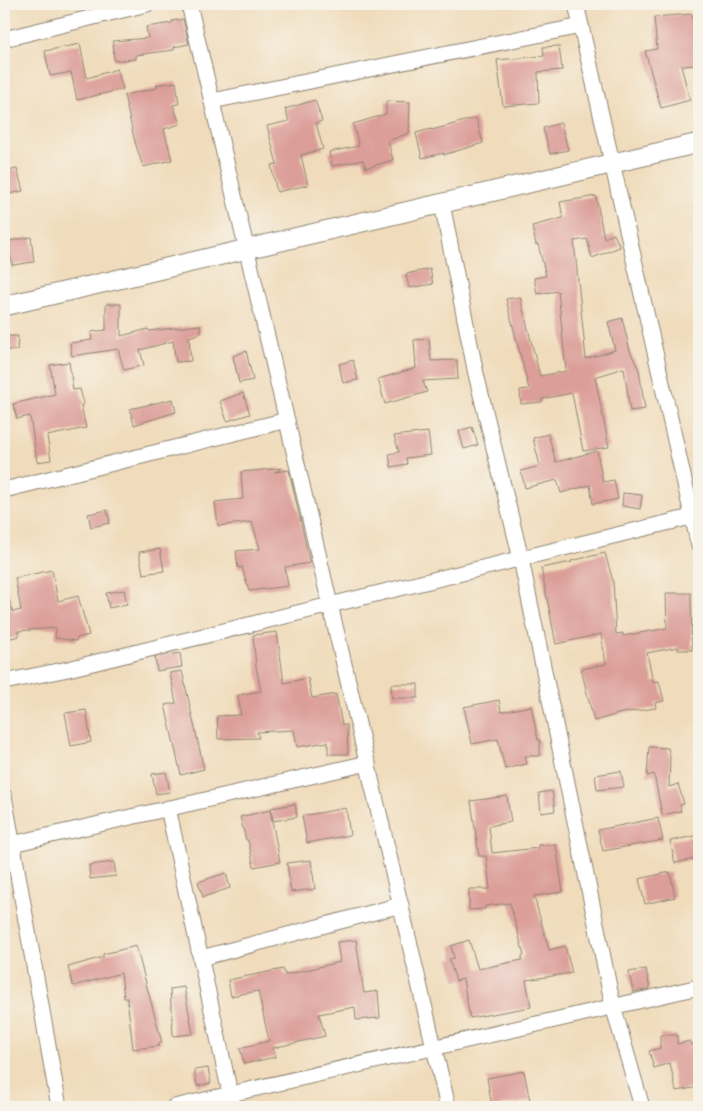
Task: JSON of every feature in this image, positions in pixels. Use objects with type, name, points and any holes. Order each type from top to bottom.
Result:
[{"type":"street","points":[[4,39],[147,4]]},
{"type":"street","points":[[189,4],[448,1107]]},
{"type":"street","points":[[576,4],[696,516],[699,546]]},
{"type":"street","points":[[212,101],[581,26]]},
{"type":"street","points":[[4,306],[699,143]]},
{"type":"street","points":[[442,204],[476,374],[521,559],[613,1006],[642,1107]]},
{"type":"street","points":[[4,490],[287,420]]},
{"type":"street","points":[[4,682],[68,669],[696,516]]},
{"type":"street","points":[[12,844],[368,763]]},
{"type":"street","points":[[4,796],[59,1107]]},
{"type":"street","points":[[168,808],[232,1101]]},
{"type":"street","points":[[201,958],[401,905]]},
{"type":"street","points":[[174,1107],[232,1101],[434,1048],[699,986]]},
{"type":"building","points":[[692,14],[696,65],[681,66],[690,100],[661,108],[645,51],[657,49],[654,17]]},
{"type":"building","points":[[183,19],[189,44],[174,47],[174,50],[136,55],[136,59],[114,61],[113,41],[148,38],[146,27],[172,23],[172,21]]},
{"type":"building","points":[[80,44],[87,78],[117,69],[123,89],[77,100],[71,72],[50,76],[45,51]]},
{"type":"building","points":[[559,46],[562,70],[538,72],[539,103],[503,106],[497,60],[544,56],[543,47]]},
{"type":"building","points":[[176,82],[179,104],[173,105],[180,124],[164,129],[172,160],[143,167],[124,95],[157,88],[156,85]]},
{"type":"building","points":[[315,100],[322,121],[316,123],[323,149],[301,155],[308,185],[277,192],[271,165],[277,164],[267,126],[289,121],[285,109]]},
{"type":"building","points":[[386,101],[410,102],[409,133],[388,141],[393,160],[366,168],[363,160],[332,166],[329,152],[359,146],[353,124],[386,114]]},
{"type":"building","points":[[476,118],[483,143],[443,155],[444,153],[422,158],[416,133]]},
{"type":"building","points":[[561,123],[568,150],[550,154],[543,128]]},
{"type":"building","points":[[17,169],[23,191],[4,195],[4,172]]},
{"type":"building","points":[[596,196],[604,238],[614,234],[620,247],[592,258],[587,239],[574,241],[586,359],[615,350],[608,322],[622,318],[630,351],[639,370],[645,409],[630,411],[624,368],[595,377],[609,447],[583,451],[572,393],[542,399],[542,402],[521,404],[520,390],[529,389],[506,299],[520,297],[540,376],[566,371],[558,291],[537,294],[534,278],[546,276],[532,226],[563,218],[560,202]]},
{"type":"building","points":[[31,237],[34,262],[12,265],[9,241]]},
{"type":"building","points":[[430,269],[433,284],[409,288],[406,274]]},
{"type":"building","points":[[106,304],[121,304],[121,336],[148,329],[149,331],[200,325],[201,333],[189,337],[191,361],[176,362],[173,341],[140,350],[144,365],[124,370],[118,349],[72,356],[70,343],[92,340],[91,332],[106,330]]},
{"type":"building","points":[[4,336],[18,336],[17,350],[4,350]]},
{"type":"building","points":[[429,339],[431,361],[457,360],[458,379],[423,381],[427,392],[385,404],[378,379],[416,368],[414,340]]},
{"type":"building","points":[[246,351],[253,380],[239,383],[233,356]]},
{"type":"building","points":[[353,360],[358,380],[343,383],[339,364]]},
{"type":"building","points":[[69,362],[73,390],[80,389],[84,404],[81,405],[86,428],[47,436],[51,460],[37,462],[30,416],[17,419],[13,404],[55,394],[50,365]]},
{"type":"building","points":[[243,393],[250,414],[227,421],[220,401]]},
{"type":"building","points":[[173,399],[176,412],[134,425],[130,409]]},
{"type":"building","points":[[472,427],[478,445],[464,449],[459,431]]},
{"type":"building","points":[[428,432],[431,455],[406,458],[407,464],[391,467],[389,454],[399,452],[394,436]]},
{"type":"building","points":[[548,434],[556,462],[597,451],[603,482],[614,480],[618,499],[593,504],[590,485],[561,493],[557,480],[525,488],[521,471],[540,466],[533,438]]},
{"type":"building","points":[[282,468],[275,472],[289,470],[310,563],[285,567],[288,586],[249,591],[242,567],[238,568],[236,551],[260,549],[252,522],[218,526],[215,502],[243,499],[241,472]]},
{"type":"building","points":[[623,493],[642,495],[640,509],[622,506]]},
{"type":"building","points":[[107,510],[110,523],[91,527],[88,514]]},
{"type":"building","points":[[160,549],[164,571],[143,574],[139,552]]},
{"type":"building","points":[[605,553],[613,581],[616,634],[623,633],[623,636],[667,628],[666,593],[691,593],[692,650],[678,650],[678,647],[647,653],[653,682],[659,681],[664,701],[655,703],[656,708],[622,713],[594,721],[581,669],[606,664],[601,634],[556,644],[541,568]]},
{"type":"building","points":[[52,570],[58,601],[78,596],[89,635],[77,638],[76,641],[55,638],[56,628],[18,631],[19,636],[4,640],[4,596],[8,596],[13,612],[21,610],[15,578]]},
{"type":"building","points":[[124,590],[127,604],[109,608],[106,593]]},
{"type":"building","points":[[277,632],[284,683],[308,678],[312,698],[336,694],[342,725],[347,725],[348,754],[328,754],[328,742],[297,747],[294,730],[257,732],[259,738],[218,739],[217,716],[241,715],[238,695],[261,691],[256,667],[253,635]]},
{"type":"building","points":[[180,653],[182,667],[157,671],[155,657]]},
{"type":"building","points":[[182,671],[204,769],[181,775],[165,705],[176,703],[170,673]]},
{"type":"building","points":[[391,684],[418,684],[418,698],[392,698]]},
{"type":"building","points":[[499,700],[501,712],[531,706],[538,740],[540,740],[540,756],[525,756],[527,764],[505,769],[498,739],[472,744],[464,707]]},
{"type":"building","points":[[86,710],[91,742],[71,746],[65,713]]},
{"type":"building","points":[[649,747],[668,748],[670,757],[669,787],[678,784],[684,804],[680,805],[681,811],[662,815],[654,774],[647,776]]},
{"type":"building","points":[[621,771],[624,787],[597,790],[595,775]]},
{"type":"building","points":[[166,772],[170,792],[156,794],[152,774]]},
{"type":"building","points":[[552,791],[555,811],[541,813],[539,793]]},
{"type":"building","points":[[507,796],[511,822],[489,826],[492,853],[538,848],[538,845],[556,845],[563,892],[534,896],[549,950],[565,946],[572,973],[526,980],[531,1007],[470,1018],[463,979],[456,981],[449,959],[454,958],[451,946],[469,940],[478,969],[522,960],[524,955],[510,903],[485,906],[485,909],[469,910],[469,889],[490,889],[486,856],[479,856],[471,801]]},
{"type":"building","points":[[295,804],[297,817],[273,821],[271,808]]},
{"type":"building","points":[[346,808],[350,835],[307,843],[302,816]]},
{"type":"building","points":[[270,810],[280,862],[254,867],[248,840],[246,840],[240,817]]},
{"type":"building","points":[[658,818],[663,840],[603,851],[598,830]]},
{"type":"building","points":[[699,835],[699,858],[675,863],[670,841]]},
{"type":"building","points":[[311,860],[315,889],[291,892],[287,863]]},
{"type":"building","points":[[114,862],[116,876],[90,879],[89,865]]},
{"type":"building","points":[[670,872],[675,897],[645,904],[639,879]]},
{"type":"building","points":[[226,873],[230,888],[203,897],[198,882]]},
{"type":"building","points":[[356,940],[364,993],[378,991],[380,1018],[356,1020],[355,1007],[319,1014],[325,1036],[273,1048],[275,1057],[244,1064],[240,1048],[269,1041],[258,991],[231,996],[228,980],[283,969],[285,975],[340,962],[337,942]]},
{"type":"building","points":[[136,946],[162,1043],[159,1043],[159,1046],[133,1049],[127,998],[124,998],[121,973],[73,986],[68,967],[103,957],[103,954]]},
{"type":"building","points":[[646,969],[650,989],[633,992],[629,972]]},
{"type":"building","points":[[184,987],[193,1034],[173,1036],[170,989]]},
{"type":"building","points":[[660,1035],[677,1035],[677,1044],[690,1041],[691,1045],[699,1044],[699,1087],[676,1091],[670,1063],[654,1068],[649,1051],[660,1048]]},
{"type":"building","points":[[208,1068],[211,1083],[197,1086],[194,1070]]},
{"type":"building","points":[[524,1071],[530,1101],[492,1107],[487,1078]]}]
